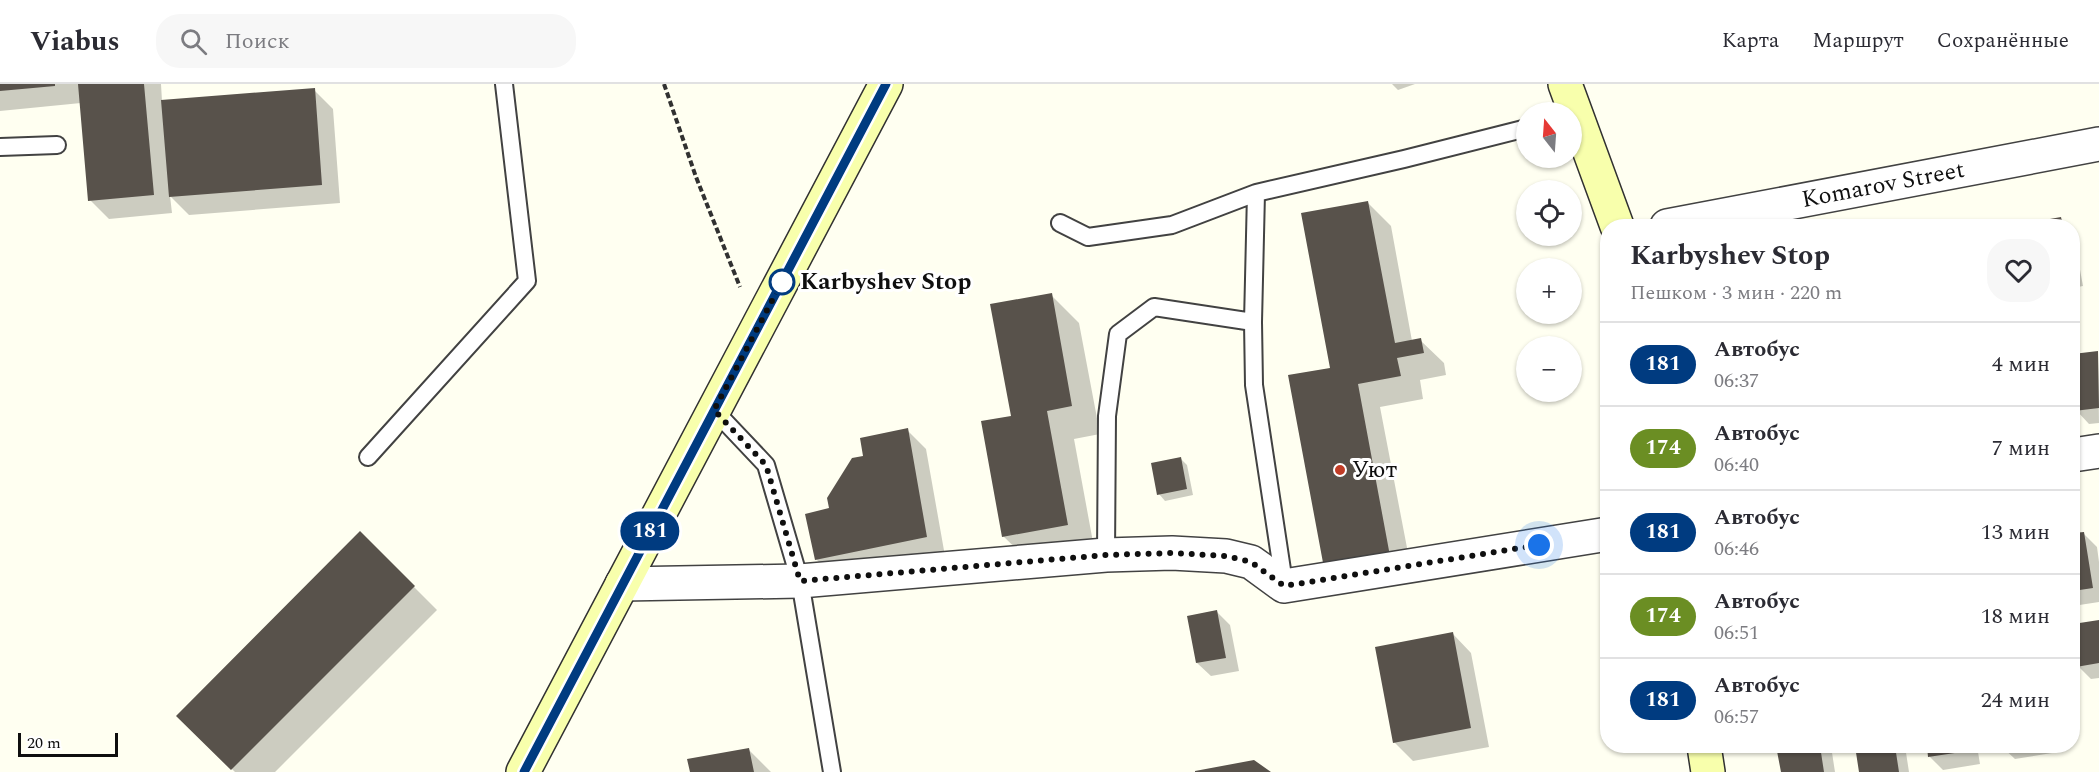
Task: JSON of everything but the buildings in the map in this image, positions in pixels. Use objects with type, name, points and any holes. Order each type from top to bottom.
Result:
[{"type":"main road","points":[[524,772],[886,84]]},
{"type":"main road","points":[[1565,84],[1570,102]]},
{"type":"main road","points":[[1582,136],[1614,219]]},
{"type":"main road","points":[[1705,753],[1708,772]]},
{"type":"street","name":"Komarov Street","points":[[1704,219],[2099,144]]},
{"type":"street","points":[[2080,455],[2099,451]]},
{"type":"street","points":[[622,584],[800,581],[1106,555],[1172,553],[1226,556],[1251,562],[1284,586],[1600,535]]},
{"type":"lane","points":[[368,457],[527,281],[504,84]]},
{"type":"lane","points":[[1060,223],[1088,237],[1172,225],[1256,193],[1516,131]]},
{"type":"lane","points":[[0,147],[57,145]]},
{"type":"lane","points":[[1256,193],[1254,385],[1284,586]]},
{"type":"lane","points":[[1106,555],[1107,416],[1118,334],[1154,307],[1253,322]]},
{"type":"lane","points":[[714,410],[766,465],[800,581],[832,772]]},
{"type":"path","points":[[664,84],[696,177],[756,330]]},
{"type":"bus line","name":"181","points":[[524,772],[886,84]]},
{"type":"place","name":"Karbyshev Stop","points":[[782,282]]},
{"type":"place","name":"Уют","points":[[1340,470]]},
{"type":"route","points":[[782,282],[714,410],[766,465],[800,581],[1106,555],[1172,553],[1226,556],[1251,562],[1284,586],[1539,545]]}]
